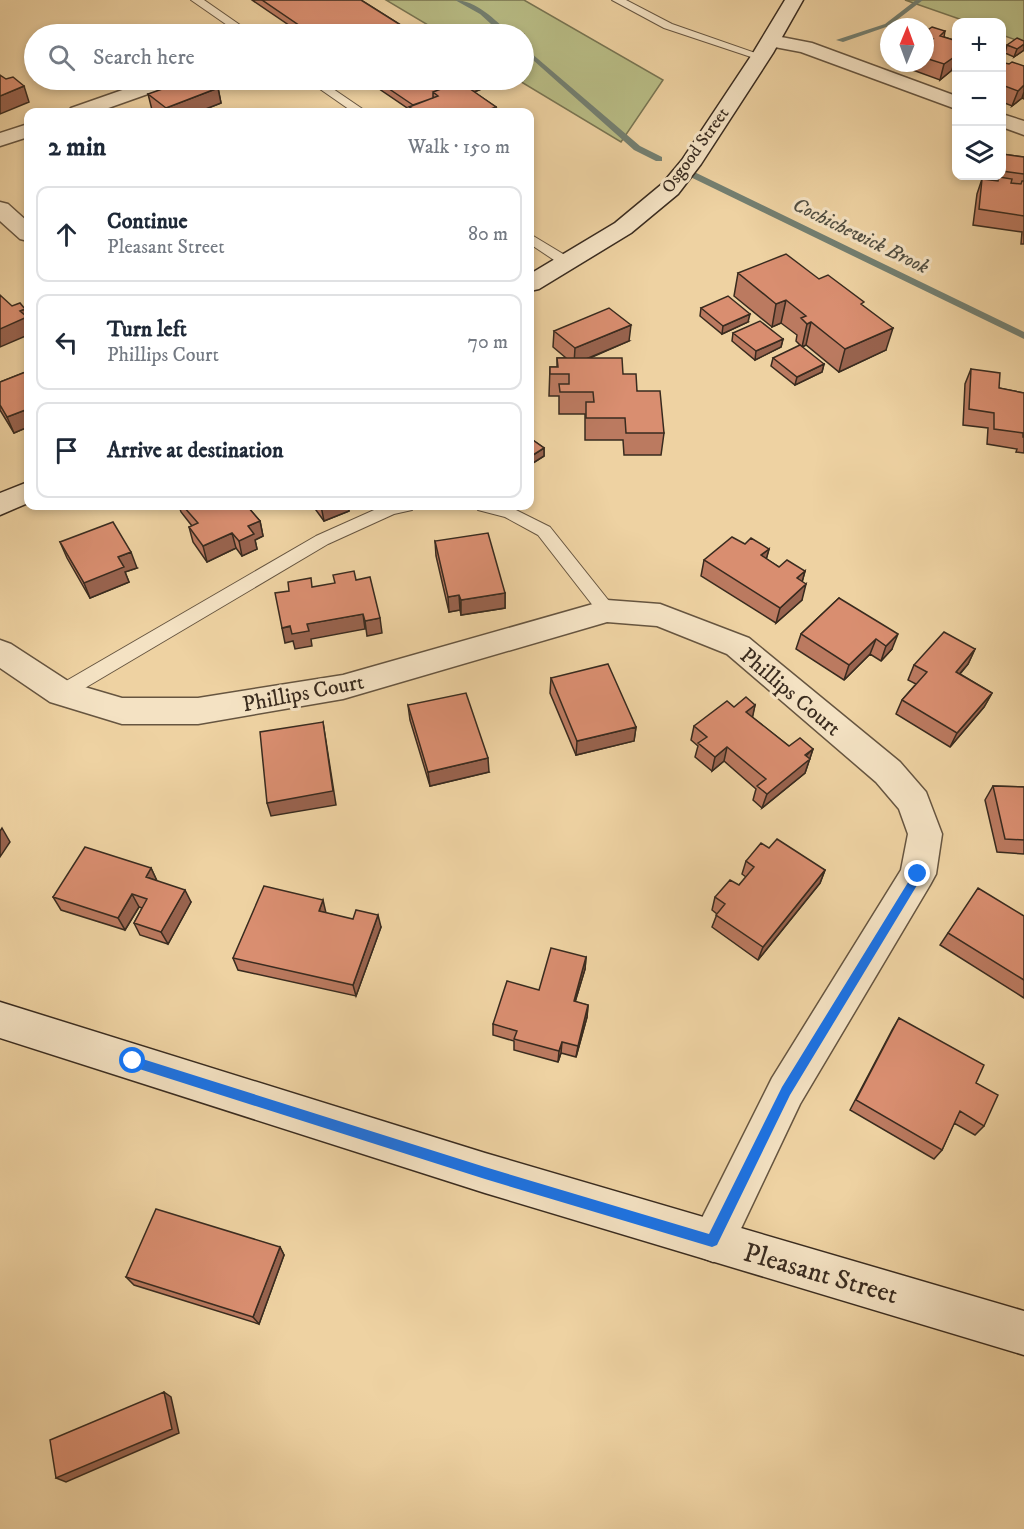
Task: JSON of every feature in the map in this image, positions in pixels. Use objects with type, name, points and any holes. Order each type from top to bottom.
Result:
[{"type":"street","name":"Osgood Street","points":[[534,282],[623,228],[657,201],[685,170],[766,49],[794,0]]},
{"type":"street","points":[[766,49],[805,47],[952,101]]},
{"type":"street","points":[[89,108],[141,90]]},
{"type":"street","points":[[1006,122],[1024,129]]},
{"type":"street","points":[[0,140],[24,131]]},
{"type":"street","points":[[0,209],[24,230]]},
{"type":"street","points":[[0,506],[24,494]]},
{"type":"street","name":"Phillips Court","points":[[0,652],[61,693],[123,711],[198,711],[343,687],[607,611],[660,615],[738,646],[888,772],[914,802],[925,834],[918,874],[786,1091],[712,1241]]},
{"type":"street","name":"Pleasant Street","points":[[0,1020],[485,1173],[1024,1333]]},
{"type":"lane","points":[[196,0],[232,24]]},
{"type":"lane","points":[[618,0],[668,26],[766,49]]},
{"type":"lane","points":[[328,90],[355,108]]},
{"type":"lane","points":[[534,241],[568,263]]},
{"type":"lane","points":[[61,693],[322,540],[388,510]]},
{"type":"lane","points":[[499,510],[510,513],[544,531],[607,611]]},
{"type":"green space","points":[[386,0],[524,0],[663,80],[621,142],[534,90],[534,24],[426,24]]},
{"type":"green space","points":[[905,0],[1024,0],[1024,43],[1006,36],[1006,18],[957,18]]},
{"type":"building","points":[[262,0],[361,0],[399,24],[297,24]]},
{"type":"building","points":[[934,28],[945,31],[940,36],[952,40],[952,58],[944,64],[934,61]]},
{"type":"building","points":[[1017,38],[1024,41],[1024,44],[1017,49],[1007,45]]},
{"type":"building","points":[[1012,62],[1024,66],[1024,85],[1018,91],[1006,86],[1006,63]]},
{"type":"building","points":[[0,75],[6,79],[13,77],[24,86],[0,96]]},
{"type":"building","points":[[159,90],[213,90],[166,108],[148,94]]},
{"type":"building","points":[[391,90],[438,90],[433,92],[433,98],[413,105]]},
{"type":"building","points":[[472,90],[496,107],[409,107],[438,96],[433,92]]},
{"type":"building","points":[[1006,155],[1024,157],[1024,174],[1006,172]]},
{"type":"building","points":[[1006,178],[1012,179],[1011,183],[1021,184],[1024,181],[1024,216],[979,209],[982,180],[1006,180]]},
{"type":"building","points":[[786,254],[819,279],[828,275],[864,302],[861,304],[893,328],[845,349],[811,322],[807,324],[801,318],[806,316],[786,300],[776,304],[738,273]]},
{"type":"building","points":[[0,295],[12,306],[20,303],[24,308],[20,311],[24,314],[24,318],[0,329]]},
{"type":"building","points":[[728,296],[750,314],[723,326],[701,308]]},
{"type":"building","points":[[609,308],[631,325],[575,348],[554,331]]},
{"type":"building","points":[[760,321],[783,339],[756,351],[733,333]]},
{"type":"building","points":[[800,345],[824,364],[797,377],[773,358]]},
{"type":"building","points":[[557,358],[622,358],[623,374],[636,374],[637,391],[660,391],[664,433],[626,433],[625,418],[586,418],[586,402],[594,402],[593,392],[560,392],[559,384],[569,384],[569,374],[550,374],[550,367],[558,367]]},
{"type":"building","points":[[971,369],[1000,373],[999,388],[1024,393],[1024,437],[1023,433],[994,429],[994,413],[969,409]]},
{"type":"building","points":[[24,373],[24,411],[7,417],[0,405],[0,382]]},
{"type":"building","points":[[534,441],[544,448],[534,454]]},
{"type":"building","points":[[187,510],[250,510],[260,521],[248,526],[254,534],[239,541],[232,533],[203,546],[189,527],[198,523]]},
{"type":"building","points":[[113,522],[131,552],[118,557],[124,567],[84,583],[60,542]]},
{"type":"building","points":[[488,533],[505,593],[461,600],[459,595],[448,597],[435,541]]},
{"type":"building","points":[[732,537],[745,544],[751,538],[769,549],[761,555],[779,567],[787,560],[805,571],[797,578],[806,584],[780,608],[704,560]]},
{"type":"building","points":[[354,571],[356,580],[370,577],[380,618],[365,621],[363,614],[307,624],[309,631],[292,634],[290,626],[282,628],[275,593],[289,591],[288,582],[311,578],[312,587],[335,583],[333,575]]},
{"type":"building","points":[[839,598],[898,634],[886,646],[876,639],[849,665],[801,634]]},
{"type":"building","points":[[944,632],[975,649],[956,672],[992,693],[957,733],[902,700],[927,672],[914,665]]},
{"type":"building","points":[[608,664],[636,727],[577,741],[551,678]]},
{"type":"building","points":[[466,693],[488,758],[428,772],[408,705]]},
{"type":"building","points":[[746,697],[755,705],[746,712],[789,746],[800,738],[813,749],[805,755],[810,759],[767,794],[757,786],[766,779],[727,747],[715,757],[698,743],[707,737],[694,726],[727,701],[734,707]]},
{"type":"building","points":[[323,722],[333,791],[267,803],[260,732]]},
{"type":"building","points":[[993,786],[1024,787],[1024,840],[1005,839]]},
{"type":"building","points":[[777,839],[825,870],[763,947],[716,915],[725,904],[715,897],[730,880],[739,885],[754,867],[746,861],[761,843],[769,848]]},
{"type":"building","points":[[85,847],[151,868],[146,877],[185,890],[161,932],[134,923],[147,899],[132,894],[118,918],[53,897]]},
{"type":"building","points":[[264,886],[323,900],[319,911],[353,919],[356,910],[378,915],[353,985],[233,958]]},
{"type":"building","points":[[978,888],[1024,916],[1024,980],[948,933]]},
{"type":"building","points":[[551,948],[586,957],[574,1001],[588,1005],[578,1046],[562,1042],[559,1051],[514,1039],[517,1031],[493,1024],[507,981],[539,990]]},
{"type":"building","points":[[899,1018],[984,1065],[976,1083],[998,1095],[984,1126],[960,1111],[942,1150],[856,1100]]},
{"type":"building","points":[[156,1209],[280,1247],[253,1317],[126,1277]]},
{"type":"building","points":[[164,1392],[172,1429],[56,1478],[50,1440]]},
{"type":"waterway","name":"Cochichewick Brook","points":[[458,0],[482,13],[495,24]]},
{"type":"waterway","points":[[840,40],[887,25],[920,0]]},
{"type":"waterway","name":"Cochichewick Brook","points":[[534,58],[637,148],[659,159]]},
{"type":"waterway","name":"Cochichewick Brook","points":[[681,169],[1024,336]]},
{"type":"route","points":[[133,1061],[485,1173],[712,1241],[786,1091],[918,874]]}]
